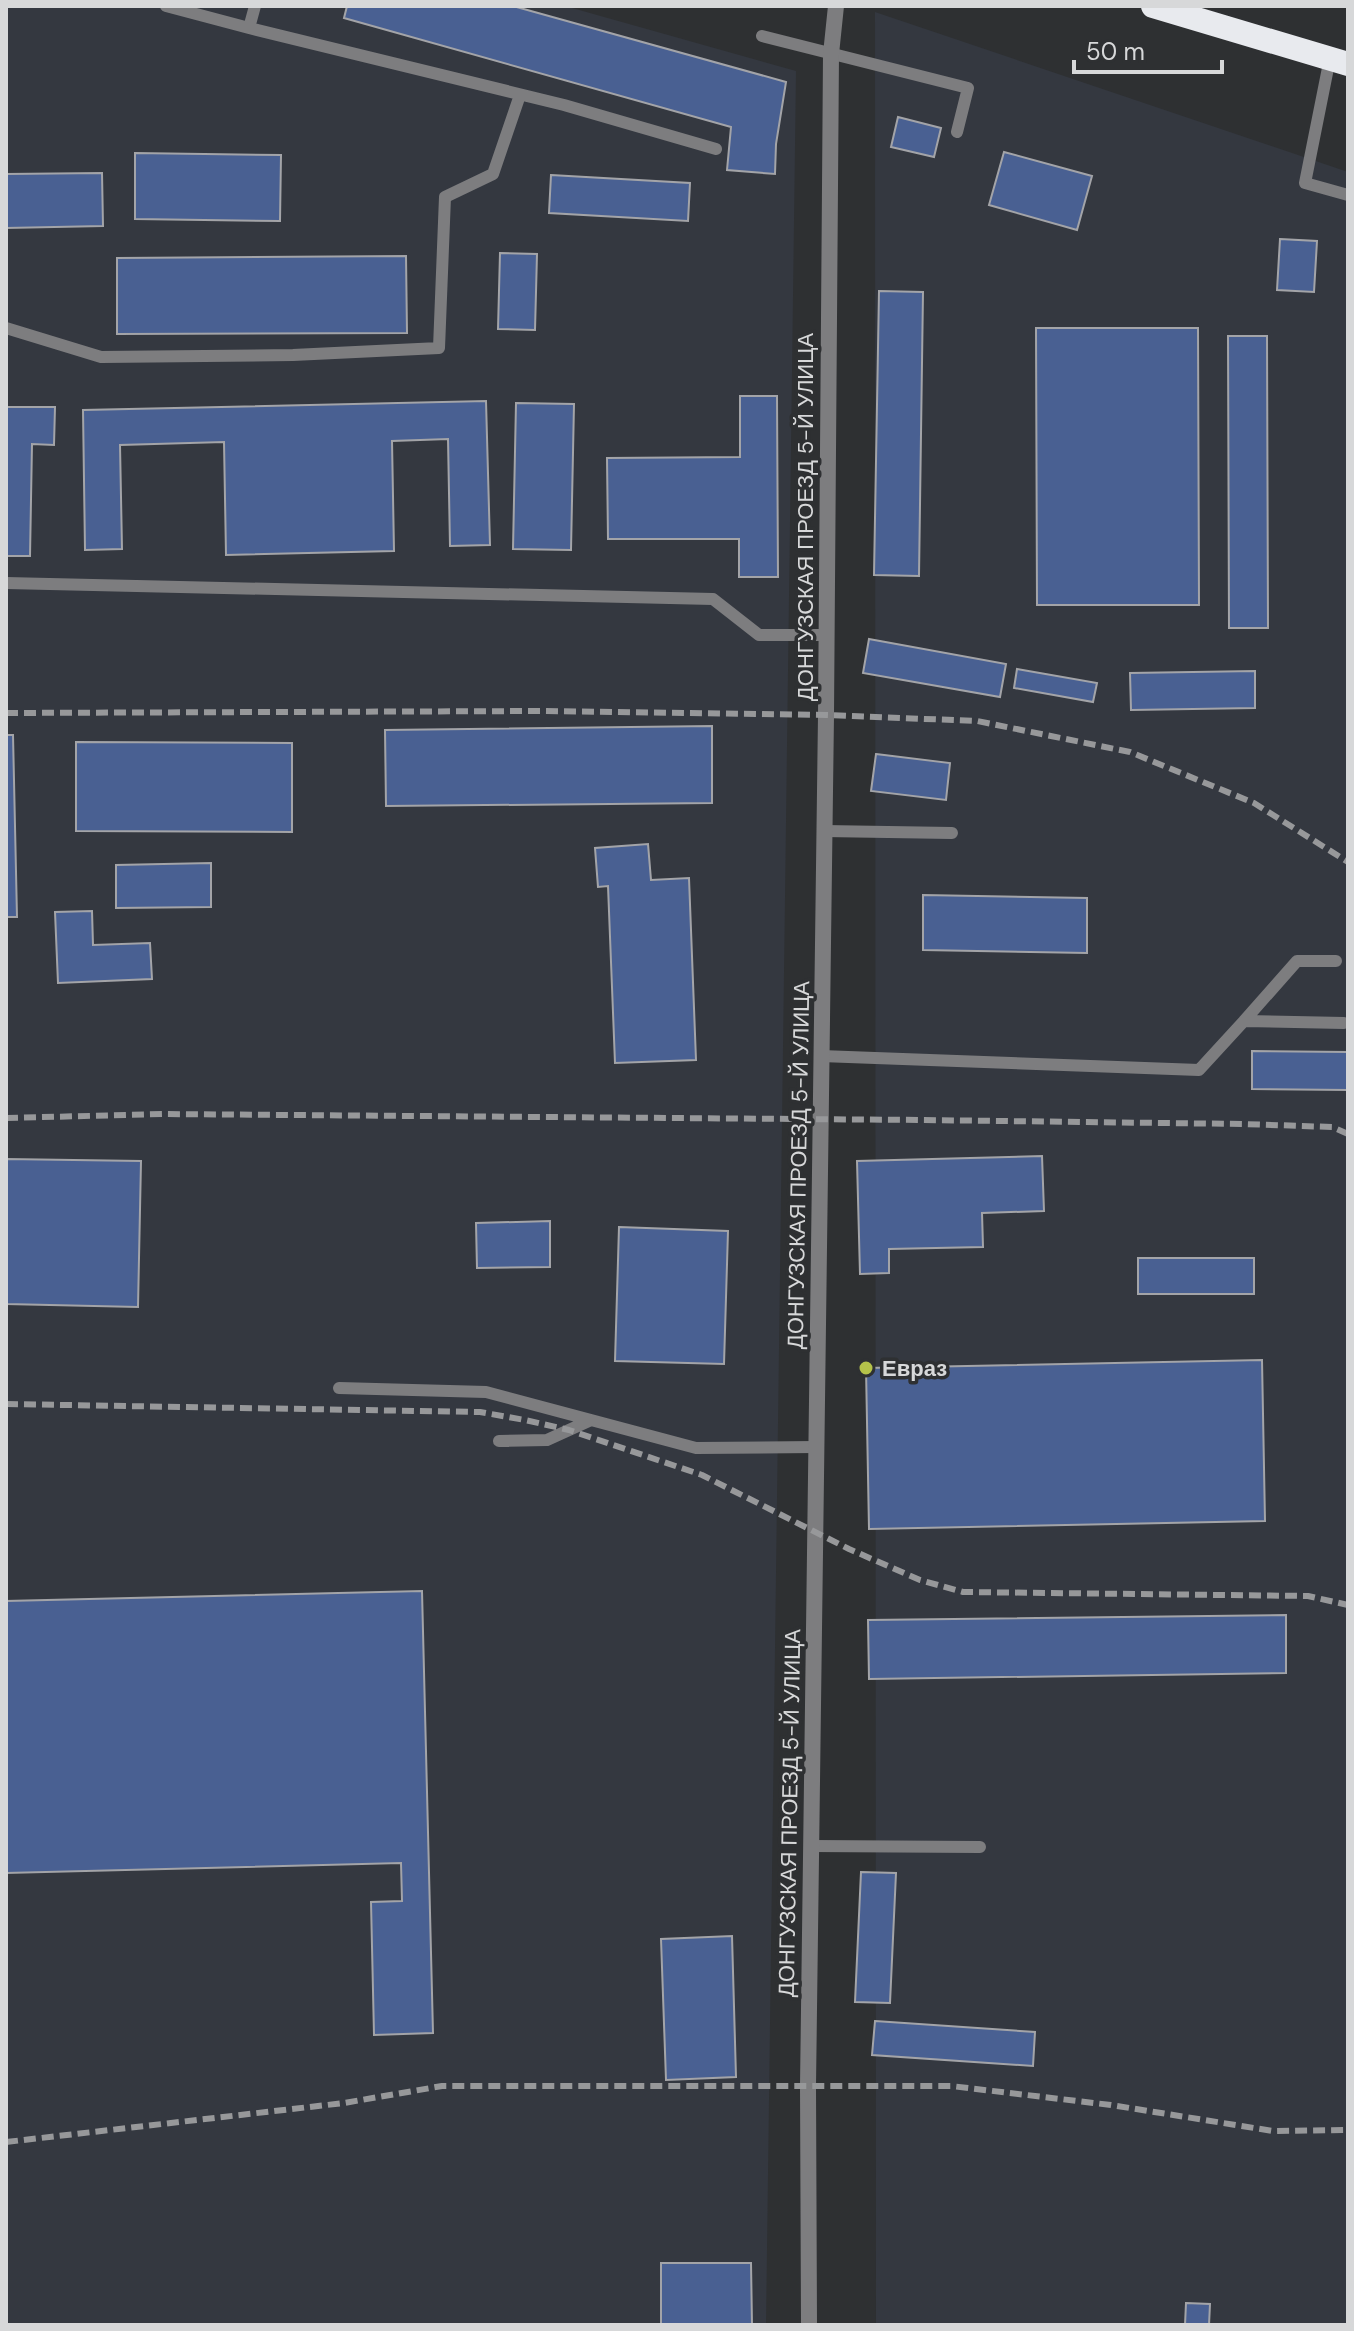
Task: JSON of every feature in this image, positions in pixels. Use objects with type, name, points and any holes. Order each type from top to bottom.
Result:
[{"type":"highway","points":[[1153,6],[1339,61]]},
{"type":"street","name":"ДОНГУЗСКАЯ ПРОЕЗД 5-Й УЛИЦА","points":[[809,2325],[808,2086],[831,54],[836,6]]},
{"type":"lane","points":[[166,6],[520,95],[716,149]]},
{"type":"lane","points":[[249,28],[255,6]]},
{"type":"lane","points":[[762,36],[968,88],[957,132]]},
{"type":"lane","points":[[1339,61],[1305,183],[1348,195]]},
{"type":"lane","points":[[6,328],[101,357],[293,355],[439,348],[445,197],[493,174],[520,95]]},
{"type":"lane","points":[[6,583],[713,599],[759,635],[826,635]]},
{"type":"lane","points":[[824,831],[952,833]]},
{"type":"lane","points":[[821,1056],[1199,1070],[1297,961],[1336,961]]},
{"type":"lane","points":[[1244,1021],[1344,1023]]},
{"type":"lane","points":[[339,1388],[486,1392],[696,1448],[816,1447]]},
{"type":"lane","points":[[499,1441],[547,1440],[591,1420]]},
{"type":"lane","points":[[811,1846],[980,1847]]},
{"type":"shaded area","points":[[6,6],[565,6],[796,71],[766,2325],[6,2325]]},
{"type":"shaded area","points":[[875,12],[1348,172],[1348,2325],[876,2325]]},
{"type":"building","points":[[347,6],[513,6],[786,82],[776,144],[775,174],[727,170],[731,127],[344,18]]},
{"type":"building","points":[[898,117],[941,128],[934,157],[891,147]]},
{"type":"building","points":[[1004,152],[1092,176],[1077,230],[989,205]]},
{"type":"building","points":[[135,153],[281,155],[280,221],[135,219]]},
{"type":"building","points":[[102,173],[103,226],[6,228],[6,174]]},
{"type":"building","points":[[551,175],[690,183],[688,221],[549,213]]},
{"type":"building","points":[[1280,239],[1317,241],[1314,292],[1277,290]]},
{"type":"building","points":[[500,253],[537,254],[535,330],[498,329]]},
{"type":"building","points":[[406,256],[407,333],[117,334],[117,258]]},
{"type":"building","points":[[879,291],[923,292],[919,576],[874,575]]},
{"type":"building","points":[[1036,328],[1198,328],[1199,605],[1037,605]]},
{"type":"building","points":[[1228,336],[1267,336],[1268,628],[1229,628]]},
{"type":"building","points":[[740,396],[777,396],[778,577],[739,577],[739,539],[608,539],[607,458],[740,457]]},
{"type":"building","points":[[486,401],[490,545],[450,546],[448,439],[392,441],[394,551],[226,555],[224,442],[120,445],[122,549],[85,550],[83,410]]},
{"type":"building","points":[[516,403],[574,404],[571,550],[513,549]]},
{"type":"building","points":[[6,407],[55,407],[54,445],[32,444],[30,556],[6,556]]},
{"type":"building","points":[[869,639],[1006,664],[1000,697],[863,673]]},
{"type":"building","points":[[1017,669],[1097,683],[1093,702],[1014,688]]},
{"type":"building","points":[[1255,671],[1255,708],[1131,710],[1130,673]]},
{"type":"building","points":[[712,726],[712,803],[386,806],[385,730]]},
{"type":"building","points":[[6,735],[13,735],[17,917],[6,917]]},
{"type":"building","points":[[76,742],[292,743],[292,832],[76,831]]},
{"type":"building","points":[[876,754],[950,763],[946,800],[871,791]]},
{"type":"building","points":[[648,844],[651,880],[689,878],[696,1060],[615,1063],[608,886],[598,887],[595,848]]},
{"type":"building","points":[[211,863],[211,907],[116,908],[116,865]]},
{"type":"building","points":[[923,895],[1087,898],[1087,953],[923,950]]},
{"type":"building","points":[[92,911],[93,945],[150,943],[152,979],[58,983],[55,912]]},
{"type":"building","points":[[1252,1051],[1348,1052],[1348,1090],[1252,1089]]},
{"type":"building","points":[[1042,1156],[1044,1211],[982,1213],[983,1247],[889,1249],[889,1273],[860,1274],[857,1161]]},
{"type":"building","points":[[6,1159],[141,1161],[138,1307],[6,1304]]},
{"type":"building","points":[[550,1221],[550,1267],[477,1268],[476,1223]]},
{"type":"building","points":[[619,1227],[728,1231],[724,1364],[615,1361]]},
{"type":"building","points":[[1138,1258],[1254,1258],[1254,1294],[1138,1294]]},
{"type":"building","points":[[1262,1360],[1265,1521],[869,1529],[866,1368]]},
{"type":"building","points":[[422,1591],[433,2033],[374,2035],[371,1902],[402,1901],[401,1863],[6,1873],[6,1601]]},
{"type":"building","points":[[1286,1615],[1286,1673],[869,1679],[868,1620]]},
{"type":"building","points":[[861,1872],[896,1873],[890,2003],[855,2002]]},
{"type":"building","points":[[732,1936],[736,2077],[666,2080],[661,1939]]},
{"type":"building","points":[[875,2021],[1035,2032],[1033,2066],[872,2055]]},
{"type":"building","points":[[661,2263],[751,2263],[752,2325],[661,2325]]},
{"type":"building","points":[[1186,2303],[1210,2304],[1209,2325],[1185,2325]]},
{"type":"railway","points":[[6,713],[540,711],[826,715],[977,721],[1130,752],[1254,803],[1348,862]]},
{"type":"railway","points":[[6,1118],[164,1114],[923,1120],[1244,1124],[1332,1127],[1348,1134]]},
{"type":"railway","points":[[6,1404],[480,1412],[569,1430],[702,1475],[849,1549],[920,1580],[963,1592],[1308,1596],[1348,1605]]},
{"type":"railway","points":[[6,2142],[344,2103],[442,2086],[951,2086],[1111,2105],[1273,2131],[1348,2130]]},
{"type":"place","name":"Евраз","points":[[866,1368]]}]
